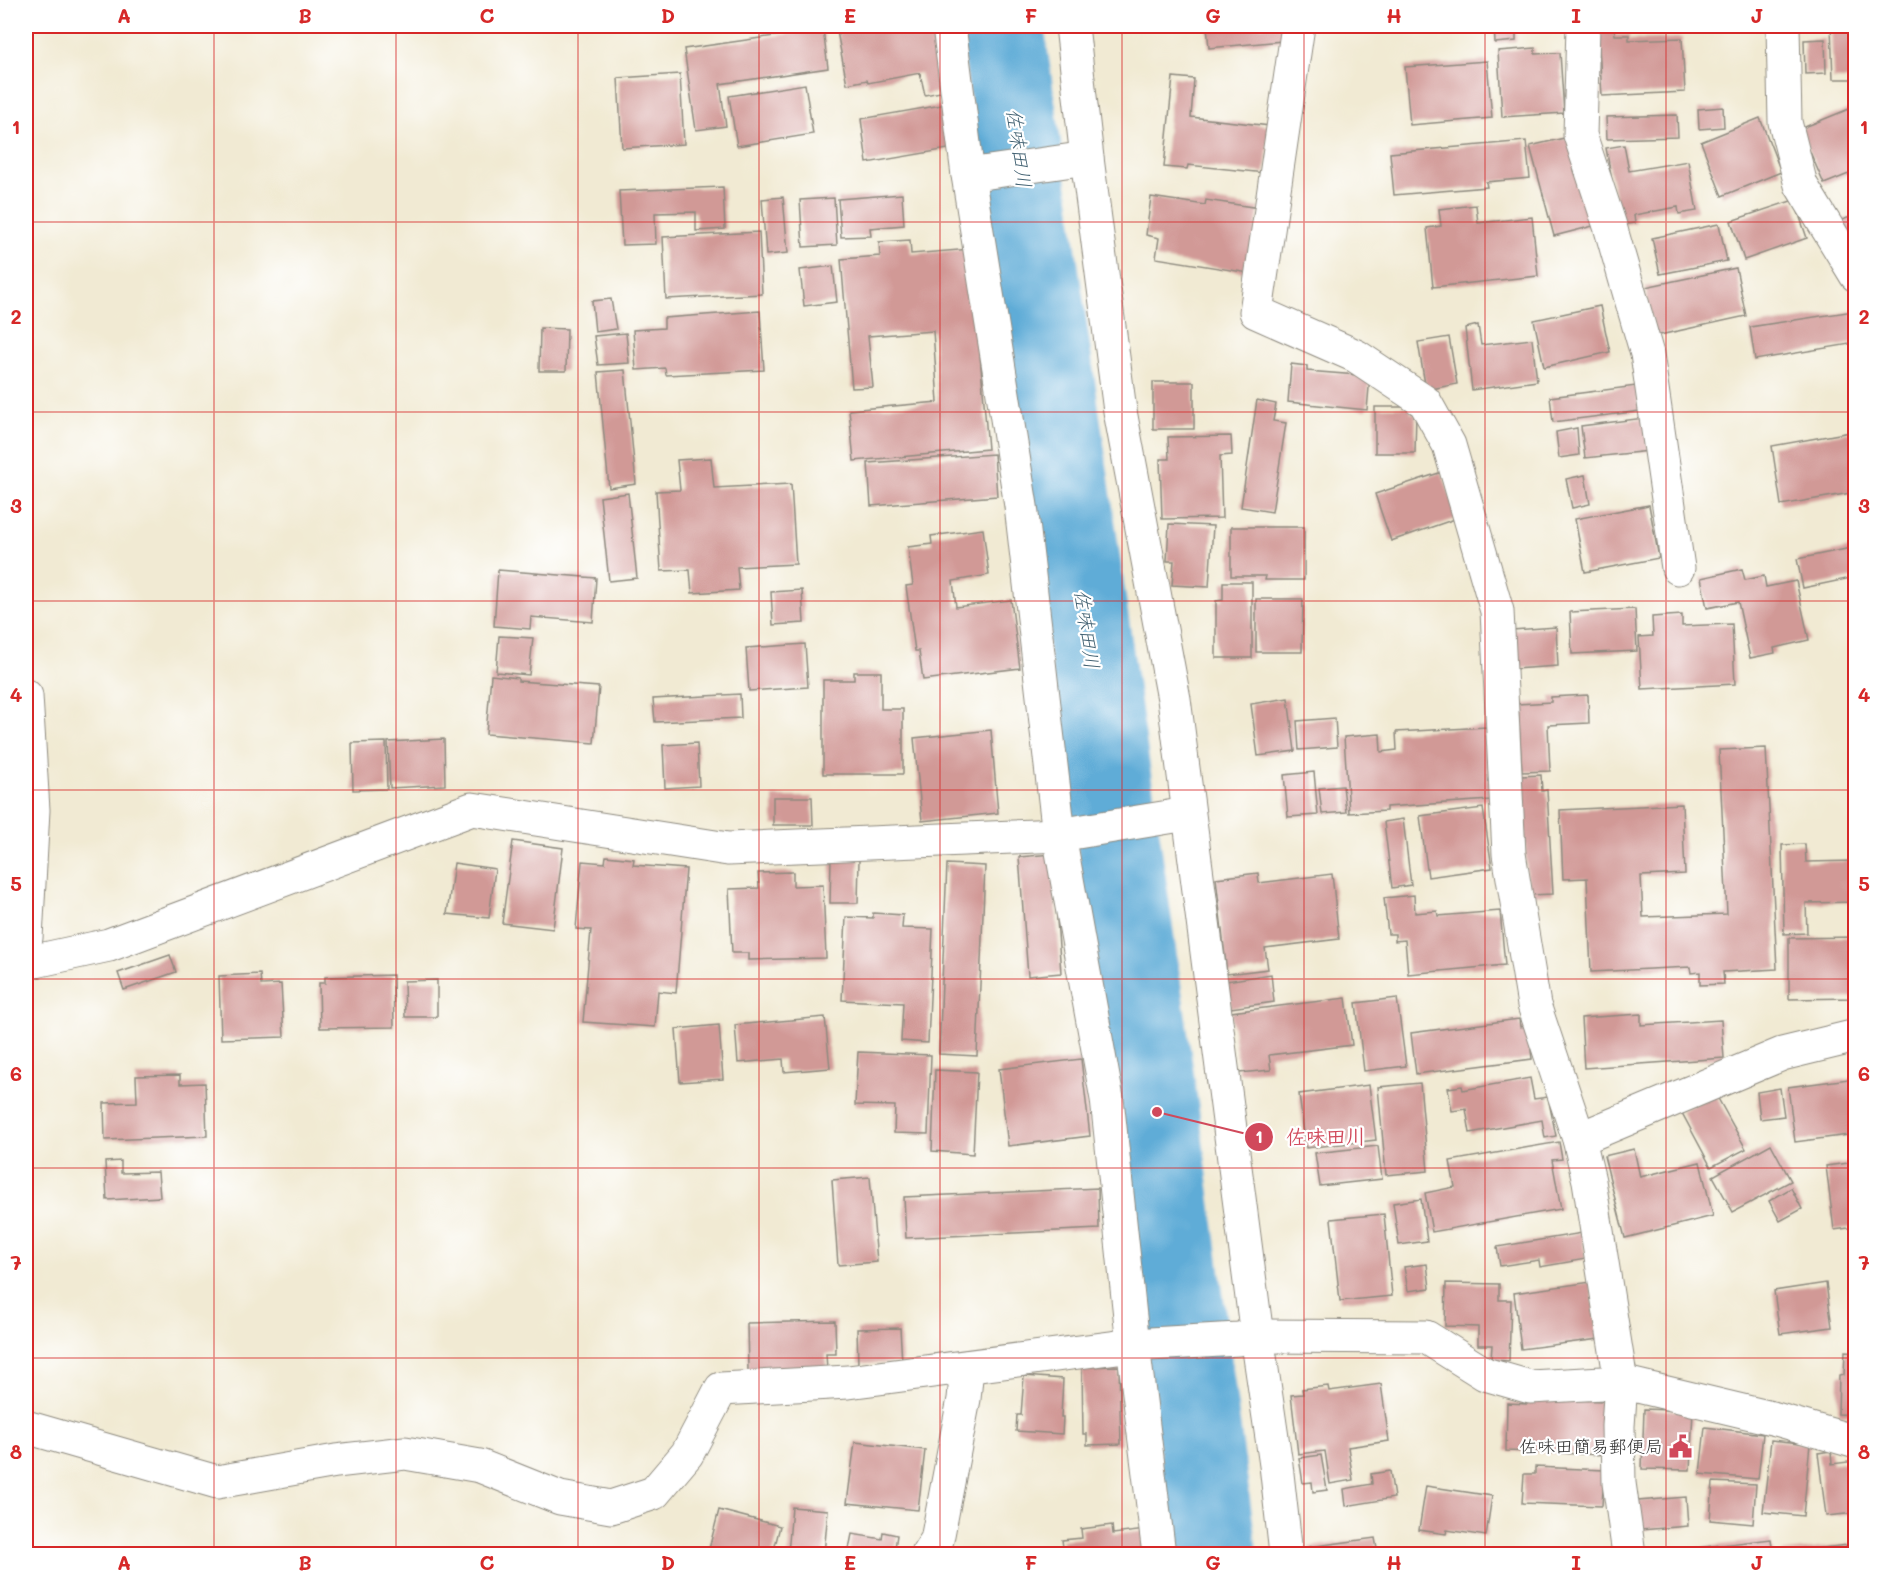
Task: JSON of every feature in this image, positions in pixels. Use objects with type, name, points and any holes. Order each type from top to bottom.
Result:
[{"type":"street","points":[[948,26],[974,174],[1066,834],[1107,1099],[1139,1346],[1159,1554]]},
{"type":"street","points":[[1072,26],[1080,159],[1120,411],[1174,699],[1176,816],[1248,1337],[1276,1465],[1286,1554]]},
{"type":"street","points":[[1298,26],[1256,312],[1356,356],[1425,402],[1449,445],[1497,611],[1509,854],[1534,1005],[1579,1139],[1589,1181],[1621,1382],[1618,1426],[1619,1483],[1629,1554]]},
{"type":"street","points":[[1583,26],[1580,135],[1610,226],[1647,354],[1678,568]]},
{"type":"street","points":[[1783,26],[1785,122],[1801,185],[1856,275]]},
{"type":"street","points":[[974,174],[1080,159]]},
{"type":"street","points":[[26,696],[33,810],[26,938]]},
{"type":"street","points":[[26,963],[110,945],[472,809],[728,849],[1066,834],[1176,816]]},
{"type":"street","points":[[1579,1139],[1782,1054],[1856,1036]]},
{"type":"street","points":[[26,1427],[217,1482],[336,1461],[405,1453],[480,1466],[560,1498],[611,1507],[654,1493],[687,1454],[721,1389],[848,1382],[1139,1346],[1248,1337],[1426,1337],[1485,1374],[1530,1387],[1621,1382],[1776,1419],[1856,1442]]},
{"type":"street","points":[[928,1554],[937,1540],[964,1399],[967,1367]]},
{"type":"building","points":[[836,26],[939,26],[946,91],[925,95],[920,73],[868,83],[867,80],[847,84]]},
{"type":"building","points":[[1207,26],[1292,26],[1293,40],[1209,48]]},
{"type":"building","points":[[1494,26],[1516,26],[1516,41],[1495,43]]},
{"type":"building","points":[[1593,26],[1614,26],[1615,35],[1629,35],[1629,40],[1682,38],[1685,92],[1602,96],[1599,47],[1595,48]]},
{"type":"building","points":[[1831,26],[1856,26],[1856,79],[1833,79]]},
{"type":"building","points":[[823,29],[828,68],[720,84],[726,126],[696,130],[684,49]]},
{"type":"building","points":[[1825,39],[1826,73],[1805,74],[1804,40]]},
{"type":"building","points":[[1535,48],[1535,54],[1560,53],[1564,113],[1502,117],[1498,51]]},
{"type":"building","points":[[1487,61],[1492,118],[1410,125],[1405,67]]},
{"type":"building","points":[[680,74],[684,144],[622,148],[618,78]]},
{"type":"building","points":[[1173,77],[1194,79],[1191,117],[1270,126],[1265,173],[1188,165],[1187,169],[1164,167]]},
{"type":"building","points":[[805,84],[813,134],[737,146],[729,96]]},
{"type":"building","points":[[947,104],[954,148],[867,163],[861,119]]},
{"type":"building","points":[[1856,106],[1856,171],[1824,184],[1800,129]]},
{"type":"building","points":[[1723,107],[1724,127],[1699,129],[1698,109]]},
{"type":"building","points":[[1677,115],[1678,137],[1607,139],[1606,117]]},
{"type":"building","points":[[1760,118],[1781,172],[1722,196],[1701,142]]},
{"type":"building","points":[[1573,136],[1597,225],[1554,236],[1530,146]]},
{"type":"building","points":[[1526,141],[1530,178],[1486,182],[1487,187],[1394,195],[1390,153]]},
{"type":"building","points":[[1624,145],[1629,171],[1688,161],[1697,211],[1679,214],[1678,207],[1634,215],[1635,223],[1620,225],[1606,148]]},
{"type":"building","points":[[723,187],[725,229],[696,231],[696,212],[655,213],[656,244],[622,245],[619,191]]},
{"type":"building","points":[[902,194],[904,225],[870,228],[871,236],[841,237],[838,199]]},
{"type":"building","points":[[783,197],[788,253],[766,255],[762,199]]},
{"type":"building","points":[[1151,197],[1205,205],[1206,200],[1259,208],[1249,273],[1156,258],[1159,238],[1146,235]]},
{"type":"building","points":[[834,198],[837,245],[803,247],[800,200]]},
{"type":"building","points":[[1794,200],[1807,238],[1744,260],[1731,221]]},
{"type":"building","points":[[1476,205],[1478,223],[1532,217],[1538,276],[1433,287],[1427,228],[1441,226],[1439,209]]},
{"type":"building","points":[[1856,215],[1856,256],[1842,220]]},
{"type":"building","points":[[1719,224],[1727,261],[1660,274],[1652,238]]},
{"type":"building","points":[[759,232],[762,294],[666,299],[663,237]]},
{"type":"building","points":[[910,240],[911,254],[971,249],[988,449],[854,461],[849,410],[938,402],[933,331],[868,336],[873,387],[852,388],[841,259],[880,256],[879,242]]},
{"type":"building","points":[[833,266],[837,302],[804,306],[800,270]]},
{"type":"building","points":[[1736,268],[1746,316],[1655,336],[1645,287]]},
{"type":"building","points":[[611,299],[616,329],[595,332],[592,301]]},
{"type":"building","points":[[1600,306],[1610,352],[1544,367],[1534,320]]},
{"type":"building","points":[[760,311],[764,370],[666,375],[665,368],[636,370],[633,330],[664,328],[664,318]]},
{"type":"building","points":[[1853,311],[1856,343],[1755,360],[1750,327]]},
{"type":"building","points":[[1478,325],[1481,345],[1532,339],[1537,381],[1472,390],[1465,328]]},
{"type":"building","points":[[540,328],[567,329],[566,371],[539,371]]},
{"type":"building","points":[[626,333],[629,363],[598,365],[594,336]]},
{"type":"building","points":[[1449,337],[1457,384],[1426,390],[1418,342]]},
{"type":"building","points":[[1291,364],[1307,366],[1307,371],[1370,376],[1367,410],[1288,402]]},
{"type":"building","points":[[625,370],[636,484],[609,488],[598,372]]},
{"type":"building","points":[[1153,382],[1194,382],[1194,429],[1153,429]]},
{"type":"building","points":[[1636,386],[1640,411],[1553,422],[1550,397]]},
{"type":"building","points":[[1257,400],[1276,404],[1273,421],[1286,423],[1272,512],[1241,507]]},
{"type":"building","points":[[1375,407],[1411,407],[1411,413],[1416,413],[1415,453],[1375,453]]},
{"type":"building","points":[[1644,418],[1649,451],[1585,458],[1581,426]]},
{"type":"building","points":[[1577,428],[1579,455],[1559,458],[1556,432]]},
{"type":"building","points":[[1856,431],[1856,492],[1781,505],[1772,446]]},
{"type":"building","points":[[1231,436],[1232,455],[1220,456],[1222,518],[1162,519],[1160,459],[1169,459],[1168,437]]},
{"type":"building","points":[[994,454],[997,496],[871,506],[868,463]]},
{"type":"building","points":[[711,458],[714,488],[791,484],[796,564],[737,567],[739,590],[692,593],[690,570],[661,571],[656,491],[680,490],[677,460]]},
{"type":"building","points":[[1442,472],[1458,518],[1391,541],[1375,494]]},
{"type":"building","points":[[1585,475],[1590,504],[1572,508],[1566,479]]},
{"type":"building","points":[[628,493],[637,578],[609,581],[600,497]]},
{"type":"building","points":[[1649,505],[1659,558],[1585,572],[1575,519]]},
{"type":"building","points":[[1169,524],[1213,526],[1209,587],[1172,585],[1174,561],[1167,561]]},
{"type":"building","points":[[1231,527],[1304,527],[1304,580],[1265,580],[1266,576],[1231,576]]},
{"type":"building","points":[[983,529],[989,575],[953,581],[956,607],[1011,600],[1020,668],[923,680],[919,651],[915,651],[906,586],[913,585],[908,547],[932,544],[931,536]]},
{"type":"building","points":[[1856,547],[1856,577],[1803,588],[1797,559]]},
{"type":"building","points":[[1742,569],[1745,580],[1764,576],[1766,587],[1796,581],[1809,640],[1774,648],[1775,653],[1750,658],[1738,602],[1707,608],[1701,578]]},
{"type":"building","points":[[498,570],[596,578],[593,622],[531,617],[530,629],[494,626]]},
{"type":"building","points":[[1223,582],[1252,582],[1252,658],[1216,658],[1216,601],[1223,600]]},
{"type":"building","points":[[802,590],[804,623],[773,625],[771,592]]},
{"type":"building","points":[[1256,599],[1303,599],[1302,652],[1256,652]]},
{"type":"building","points":[[1635,609],[1637,651],[1572,654],[1570,612]]},
{"type":"building","points":[[1682,615],[1682,626],[1732,624],[1735,684],[1642,689],[1639,637],[1653,636],[1652,617]]},
{"type":"building","points":[[1556,627],[1558,666],[1514,669],[1512,630]]},
{"type":"building","points":[[499,636],[533,638],[529,675],[496,672]]},
{"type":"building","points":[[805,644],[808,687],[749,691],[746,648]]},
{"type":"building","points":[[854,672],[881,672],[881,709],[903,709],[903,774],[823,774],[823,680],[854,680]]},
{"type":"building","points":[[491,675],[518,678],[518,681],[599,687],[594,743],[486,734]]},
{"type":"building","points":[[740,694],[741,718],[655,722],[653,699]]},
{"type":"building","points":[[1588,695],[1589,723],[1548,725],[1550,771],[1522,772],[1518,704],[1551,702],[1551,697]]},
{"type":"building","points":[[1288,698],[1295,751],[1258,756],[1251,704]]},
{"type":"building","points":[[1335,718],[1337,747],[1299,750],[1297,721]]},
{"type":"building","points":[[1487,727],[1491,800],[1386,807],[1386,811],[1349,813],[1344,737],[1380,734],[1381,752],[1397,750],[1396,732]]},
{"type":"building","points":[[991,730],[998,813],[922,821],[914,738]]},
{"type":"building","points":[[444,739],[445,785],[390,788],[388,742]]},
{"type":"building","points":[[386,742],[387,789],[353,790],[352,743]]},
{"type":"building","points":[[697,743],[699,786],[665,788],[663,745]]},
{"type":"building","points":[[1766,748],[1777,969],[1723,972],[1724,984],[1700,985],[1700,972],[1691,973],[1690,967],[1591,972],[1587,878],[1563,879],[1560,810],[1682,804],[1685,874],[1641,876],[1643,917],[1727,914],[1719,750]]},
{"type":"building","points":[[1314,772],[1318,815],[1288,817],[1284,775]]},
{"type":"building","points":[[1541,775],[1542,791],[1547,790],[1553,894],[1528,895],[1521,776]]},
{"type":"building","points":[[1343,786],[1346,812],[1322,814],[1319,788]]},
{"type":"building","points":[[773,797],[812,797],[813,825],[773,825]]},
{"type":"building","points":[[1483,808],[1492,868],[1428,877],[1420,816]]},
{"type":"building","points":[[1403,819],[1411,885],[1392,888],[1384,822]]},
{"type":"building","points":[[513,841],[563,848],[553,929],[502,923]]},
{"type":"building","points":[[1805,844],[1806,862],[1856,861],[1856,902],[1806,903],[1807,933],[1784,934],[1782,845]]},
{"type":"building","points":[[1052,854],[1061,973],[1028,976],[1019,857]]},
{"type":"building","points":[[606,856],[634,859],[633,865],[686,869],[676,993],[658,991],[655,1027],[583,1022],[591,930],[576,929],[582,861],[605,863]]},
{"type":"building","points":[[831,859],[859,859],[858,903],[830,903]]},
{"type":"building","points":[[454,863],[495,869],[489,918],[447,914]]},
{"type":"building","points":[[947,864],[985,866],[977,1056],[939,1054]]},
{"type":"building","points":[[793,872],[793,886],[823,885],[826,958],[748,960],[748,953],[732,953],[729,889],[759,888],[758,873]]},
{"type":"building","points":[[1258,873],[1259,883],[1332,874],[1339,939],[1265,948],[1268,969],[1227,974],[1216,878]]},
{"type":"building","points":[[1414,895],[1415,913],[1437,911],[1438,916],[1500,911],[1505,965],[1408,974],[1405,940],[1395,941],[1395,934],[1388,934],[1384,898]]},
{"type":"building","points":[[873,913],[903,915],[902,928],[933,929],[928,1043],[901,1041],[903,1003],[842,1000],[846,917],[873,918]]},
{"type":"building","points":[[1856,937],[1856,998],[1789,999],[1789,938]]},
{"type":"building","points":[[170,955],[176,972],[124,990],[118,973]]},
{"type":"building","points":[[260,974],[261,985],[281,984],[284,1037],[221,1039],[219,976]]},
{"type":"building","points":[[1271,974],[1274,1002],[1231,1008],[1226,981]]},
{"type":"building","points":[[393,975],[394,1027],[320,1028],[319,983],[325,983],[325,977]]},
{"type":"building","points":[[437,980],[437,1017],[405,1017],[404,981]]},
{"type":"building","points":[[1346,998],[1352,1045],[1269,1055],[1271,1070],[1239,1073],[1231,1012]]},
{"type":"building","points":[[1397,998],[1406,1066],[1364,1071],[1356,1003]]},
{"type":"building","points":[[1641,1014],[1641,1025],[1721,1020],[1724,1058],[1584,1068],[1581,1018]]},
{"type":"building","points":[[825,1017],[830,1068],[784,1072],[783,1059],[738,1063],[735,1025]]},
{"type":"building","points":[[1519,1019],[1520,1027],[1528,1026],[1532,1059],[1416,1074],[1411,1033]]},
{"type":"building","points":[[719,1025],[723,1079],[680,1082],[676,1029]]},
{"type":"building","points":[[858,1052],[931,1055],[928,1134],[894,1133],[895,1106],[855,1105]]},
{"type":"building","points":[[1081,1059],[1090,1136],[1008,1146],[999,1069]]},
{"type":"building","points":[[935,1070],[977,1072],[973,1154],[932,1151]]},
{"type":"building","points":[[180,1075],[180,1084],[205,1083],[207,1136],[105,1140],[104,1103],[137,1102],[136,1076]]},
{"type":"building","points":[[1530,1078],[1534,1099],[1548,1097],[1556,1136],[1545,1138],[1542,1120],[1470,1133],[1466,1109],[1452,1111],[1448,1088],[1462,1086],[1463,1090]]},
{"type":"building","points":[[1856,1078],[1856,1134],[1795,1142],[1788,1087]]},
{"type":"building","points":[[1420,1083],[1428,1171],[1386,1175],[1378,1087]]},
{"type":"building","points":[[1369,1085],[1376,1140],[1306,1148],[1299,1094]]},
{"type":"building","points":[[1780,1088],[1784,1116],[1760,1119],[1757,1092]]},
{"type":"building","points":[[1715,1093],[1746,1149],[1711,1167],[1681,1111]]},
{"type":"building","points":[[1559,1142],[1562,1159],[1552,1160],[1561,1209],[1432,1232],[1425,1193],[1455,1187],[1450,1161]]},
{"type":"building","points":[[1771,1144],[1791,1181],[1733,1212],[1713,1176]]},
{"type":"building","points":[[1378,1146],[1382,1179],[1320,1186],[1315,1153]]},
{"type":"building","points":[[1634,1149],[1640,1177],[1700,1162],[1713,1216],[1625,1238],[1604,1156]]},
{"type":"building","points":[[121,1161],[121,1173],[158,1172],[160,1197],[107,1200],[105,1162]]},
{"type":"building","points":[[1856,1162],[1856,1227],[1834,1230],[1826,1166]]},
{"type":"building","points":[[870,1177],[877,1262],[838,1265],[832,1180]]},
{"type":"building","points":[[1098,1188],[1099,1229],[906,1238],[904,1197]]},
{"type":"building","points":[[1791,1188],[1802,1209],[1780,1221],[1769,1201]]},
{"type":"building","points":[[1421,1199],[1427,1241],[1399,1245],[1393,1203]]},
{"type":"building","points":[[1384,1214],[1392,1296],[1340,1301],[1331,1219]]},
{"type":"building","points":[[1582,1233],[1586,1259],[1540,1267],[1539,1260],[1500,1266],[1497,1247]]},
{"type":"building","points":[[1427,1264],[1430,1288],[1408,1291],[1404,1267]]},
{"type":"building","points":[[1591,1282],[1599,1339],[1521,1349],[1514,1293]]},
{"type":"building","points":[[1446,1283],[1499,1284],[1499,1300],[1511,1300],[1509,1361],[1491,1360],[1492,1345],[1478,1345],[1478,1327],[1445,1326]]},
{"type":"building","points":[[1826,1283],[1832,1327],[1780,1334],[1774,1291]]},
{"type":"building","points":[[835,1321],[836,1354],[826,1354],[827,1369],[748,1371],[747,1323]]},
{"type":"building","points":[[900,1328],[902,1363],[858,1364],[857,1329]]},
{"type":"building","points":[[1845,1351],[1856,1352],[1856,1415],[1838,1414],[1839,1376],[1844,1375]]},
{"type":"building","points":[[1119,1366],[1121,1444],[1087,1445],[1087,1434],[1083,1434],[1082,1367]]},
{"type":"building","points":[[1024,1376],[1063,1379],[1062,1434],[1016,1431],[1017,1415],[1021,1415]]},
{"type":"building","points":[[1381,1384],[1389,1441],[1348,1447],[1353,1480],[1330,1484],[1325,1451],[1298,1454],[1291,1395],[1303,1394],[1302,1389],[1328,1386],[1329,1391]]},
{"type":"building","points":[[1527,1399],[1607,1401],[1605,1455],[1506,1451],[1507,1403],[1527,1404]]},
{"type":"building","points":[[1644,1409],[1693,1411],[1690,1470],[1642,1469]]},
{"type":"building","points":[[1705,1427],[1763,1434],[1758,1479],[1700,1474]]},
{"type":"building","points":[[1771,1440],[1810,1444],[1803,1516],[1763,1512]]},
{"type":"building","points":[[855,1442],[925,1450],[918,1510],[847,1503]]},
{"type":"building","points":[[1831,1451],[1832,1464],[1856,1461],[1856,1513],[1826,1516],[1818,1453]]},
{"type":"building","points":[[1321,1455],[1327,1490],[1313,1492],[1312,1482],[1303,1483],[1299,1458]]},
{"type":"building","points":[[1535,1467],[1604,1470],[1602,1506],[1522,1503],[1524,1474],[1535,1474]]},
{"type":"building","points":[[1390,1471],[1394,1498],[1346,1506],[1344,1489],[1372,1484],[1371,1474]]},
{"type":"building","points":[[1713,1482],[1756,1484],[1753,1524],[1710,1520]]},
{"type":"building","points":[[1426,1486],[1492,1496],[1486,1536],[1447,1530],[1446,1534],[1419,1530]]},
{"type":"building","points":[[1686,1497],[1688,1526],[1641,1530],[1638,1501]]},
{"type":"building","points":[[792,1507],[828,1510],[824,1554],[788,1554]]},
{"type":"building","points":[[719,1510],[780,1526],[773,1554],[708,1553]]},
{"type":"building","points":[[1112,1525],[1113,1534],[1146,1530],[1149,1554],[1064,1554],[1062,1540],[1082,1538],[1081,1529]]},
{"type":"building","points":[[883,1532],[897,1535],[894,1554],[848,1554],[852,1534],[882,1539]]},
{"type":"building","points":[[1375,1538],[1378,1554],[1310,1554],[1309,1547]]},
{"type":"building","points":[[1771,1539],[1773,1554],[1664,1554],[1664,1552]]},
{"type":"building","points":[[1856,1544],[1856,1554],[1780,1554],[1780,1553]]},
{"type":"waterway","name":"佐味田川","points":[[1002,26],[1157,1112],[1215,1554]]},
{"type":"place","name":"佐味田川","points":[[1157,1112]]},
{"type":"place","name":"佐味田簡易郵便局","points":[[1681,1446]]}]
